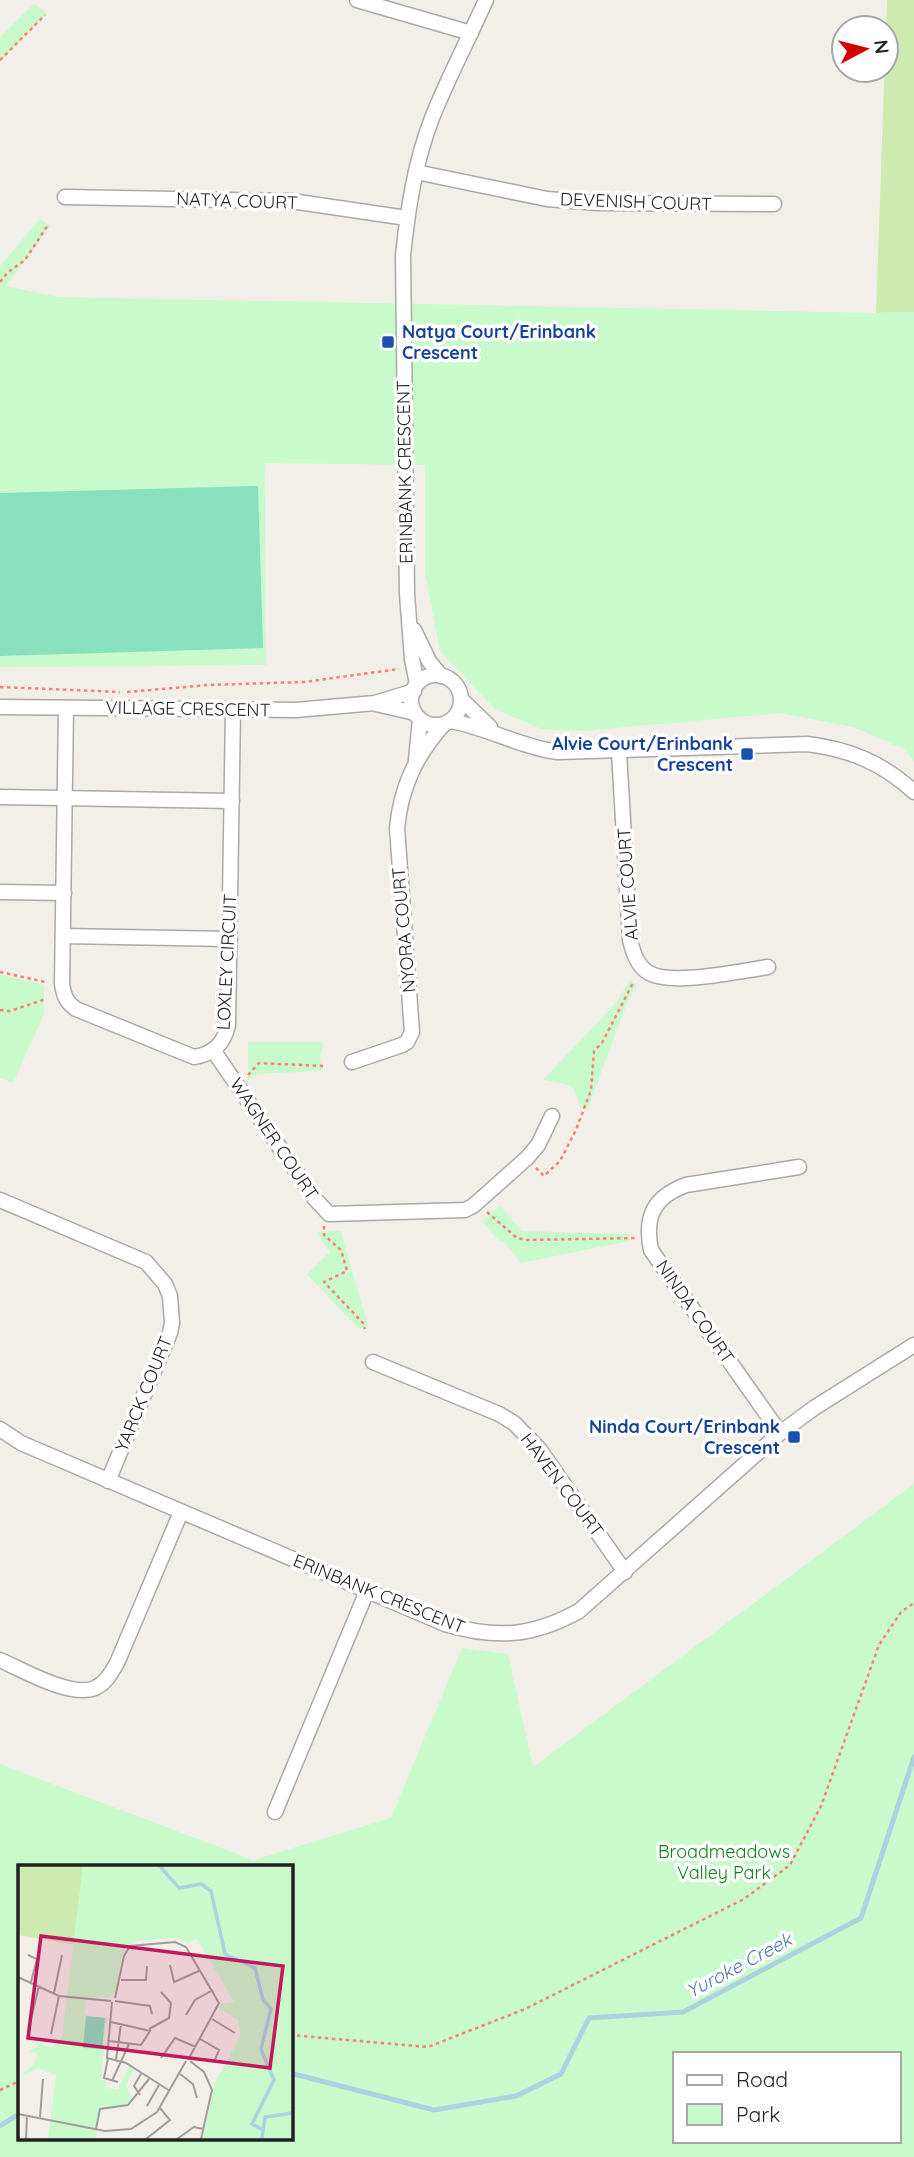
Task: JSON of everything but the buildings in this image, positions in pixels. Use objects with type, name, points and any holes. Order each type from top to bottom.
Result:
[{"type":"street","points":[[357,0],[411,13],[471,33]]},
{"type":"street","name":"ERINBANK CRESCENT","points":[[415,687],[407,594],[402,288],[407,218],[416,172],[432,120],[486,0]]},
{"type":"street","name":"DEVENISH COURT","points":[[416,172],[547,199],[598,203],[774,204]]},
{"type":"street","name":"NATYA COURT","points":[[65,197],[290,201],[407,218]]},
{"type":"street","name":"ERINBANK CRESCENT","points":[[411,622],[429,661],[440,676]]},
{"type":"street","points":[[499,735],[474,714],[461,699],[456,684],[450,679],[429,676],[415,687],[412,705],[418,716],[427,724],[469,724],[536,749],[558,752],[618,752],[807,744],[832,747],[874,762],[891,772],[914,792]]},
{"type":"street","name":"VILLAGE CRESCENT","points":[[0,707],[296,710],[375,703],[415,687]]},
{"type":"street","points":[[447,722],[460,707],[461,699]]},
{"type":"street","name":"VILLAGE CRESCENT","points":[[375,703],[418,716]]},
{"type":"street","name":"LOXLEY CIRCUIT","points":[[66,708],[64,996],[68,1004],[76,1009],[187,1055],[202,1056],[222,1043],[228,1025],[233,710]]},
{"type":"street","name":"NYORA COURT","points":[[416,761],[418,716]]},
{"type":"street","name":"NYORA COURT","points":[[352,1062],[402,1045],[407,1042],[412,1032],[397,828],[400,804],[416,761],[430,740],[447,722]]},
{"type":"street","name":"ALVIE COURT","points":[[618,752],[631,940],[641,966],[658,976],[680,979],[768,967]]},
{"type":"street","points":[[0,797],[232,801]]},
{"type":"street","points":[[0,892],[64,893]]},
{"type":"street","points":[[63,936],[230,939]]},
{"type":"street","name":"WAGNER COURT","points":[[213,1050],[315,1199],[329,1213],[455,1211],[473,1206]]},
{"type":"street","points":[[473,1206],[527,1158],[538,1145],[552,1116]]},
{"type":"street","points":[[649,1237],[653,1209],[661,1198],[673,1190],[686,1185],[799,1167]]},
{"type":"street","name":"YARCK COURT","points":[[0,1200],[146,1262],[165,1284],[170,1296],[170,1333],[108,1481]]},
{"type":"street","name":"NINDA COURT","points":[[649,1237],[651,1250],[780,1433]]},
{"type":"street","name":"ERINBANK CRESCENT","points":[[0,1429],[21,1443],[445,1624],[482,1633],[514,1634],[537,1630],[569,1617],[598,1597],[780,1433],[814,1408],[914,1345]]},
{"type":"street","name":"HAVEN COURT","points":[[373,1362],[514,1423],[540,1450],[625,1572]]},
{"type":"street","name":"ERINBANK CRESCENT","points":[[0,1441],[21,1443]]},
{"type":"street","points":[[0,1660],[77,1690],[102,1684],[117,1663],[181,1512]]},
{"type":"street","points":[[275,1812],[367,1591]]},
{"type":"path","points":[[0,60],[45,15]]},
{"type":"path","points":[[0,282],[7,273],[25,260],[48,225]]},
{"type":"path","points":[[0,687],[125,692],[208,685],[304,682],[413,667]]},
{"type":"path","points":[[0,972],[46,982]]},
{"type":"path","points":[[527,1158],[544,1176],[560,1161],[591,1090],[594,1051],[602,1043],[634,981]]},
{"type":"path","points":[[0,1010],[10,1011],[46,999]]},
{"type":"path","points":[[237,1084],[259,1063],[323,1066]]},
{"type":"path","points":[[473,1206],[488,1213],[517,1238],[526,1240],[649,1237]]},
{"type":"path","points":[[329,1213],[322,1230],[341,1250],[347,1270],[324,1282],[363,1323],[365,1329]]},
{"type":"path","points":[[292,2035],[428,2047],[524,2009],[744,1899],[790,1865],[821,1806],[879,1644],[901,1612],[914,1603]]},
{"type":"path","points":[[0,2090],[18,2081]]},
{"type":"green space","points":[[887,0],[914,0],[914,312],[876,313],[884,84],[900,84],[900,14],[887,14]]},
{"type":"green space","points":[[34,4],[47,13],[0,62],[0,37]]},
{"type":"green space","points":[[40,219],[50,226],[6,286],[57,297],[914,312],[914,761],[904,749],[853,727],[780,713],[584,731],[541,729],[495,709],[440,651],[425,573],[425,465],[265,463],[266,665],[0,667],[0,266]]},
{"type":"green space","points":[[258,486],[263,648],[0,656],[0,493]]},
{"type":"green space","points":[[0,974],[44,985],[44,1014],[13,1083],[0,1078]]},
{"type":"green space","points":[[630,980],[636,985],[587,1110],[580,1107],[574,1089],[562,1083],[543,1080],[616,1003]]},
{"type":"green space","points":[[248,1042],[324,1042],[320,1057],[322,1071],[256,1074],[248,1080]]},
{"type":"green space","points":[[500,1205],[522,1231],[629,1234],[630,1241],[521,1263],[482,1221]]},
{"type":"green space","points":[[341,1231],[368,1326],[359,1329],[307,1274],[330,1252],[316,1232]]},
{"type":"green space","name":"Broadmeadows Valley Park","points":[[914,1484],[914,2157],[0,2157],[0,1764],[253,1860],[391,1818],[462,1648],[508,1654],[533,1767]]},
{"type":"waterway","name":"Yuroke Creek","points":[[292,2074],[434,2110],[516,2096],[561,2074],[589,2018],[683,2012],[861,1918],[914,1757]]},
{"type":"waterway","name":"Yuroke Creek","points":[[0,2126],[18,2115]]},
{"type":"place","name":"Natya Court/Erinbank Crescent","points":[[388,342]]},
{"type":"place","name":"Alvie Court/Erinbank Crescent","points":[[747,754]]},
{"type":"place","name":"Ninda Court/Erinbank Crescent","points":[[794,1437]]}]
